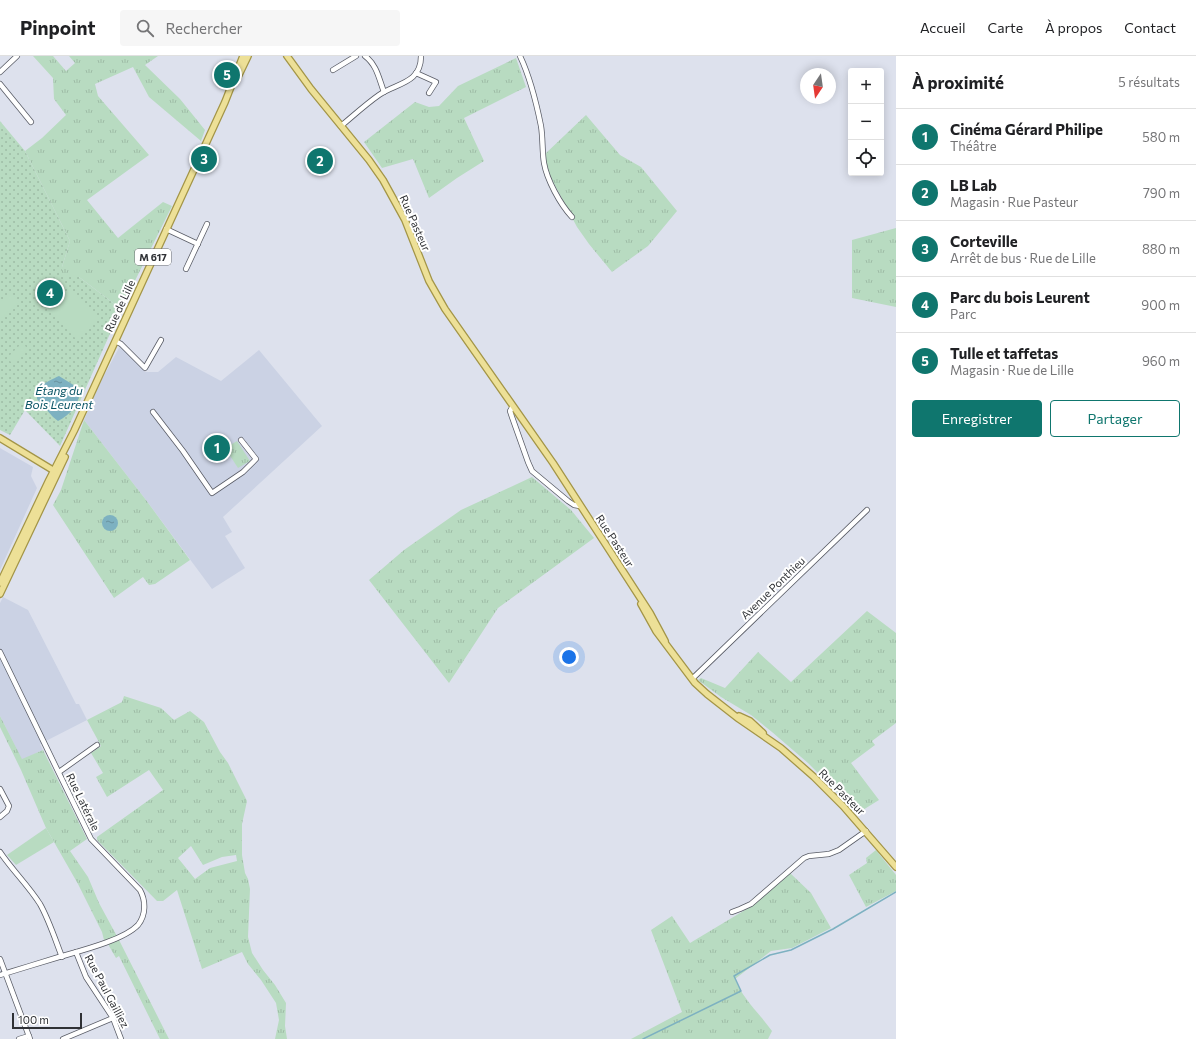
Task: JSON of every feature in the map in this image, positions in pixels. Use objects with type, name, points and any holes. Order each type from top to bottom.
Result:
[{"type":"main road","name":"Rue de Lille","points":[[225,102],[243,56]]},
{"type":"main road","name":"Rue de Lille","points":[[0,594],[114,341],[225,102],[248,56]]},
{"type":"main road","name":"Rue Pasteur","points":[[287,56],[311,89],[370,160],[383,180],[410,231],[422,265],[438,299],[456,327],[553,463],[633,588],[656,631],[692,679],[707,694],[727,709],[750,721],[793,758],[825,788],[866,831],[896,867]]},
{"type":"main road","points":[[0,438],[20,448],[56,471]]},
{"type":"main road","name":"Rue de Lille","points":[[0,583],[56,471]]},
{"type":"street","points":[[0,72],[17,56]]},
{"type":"street","points":[[333,70],[356,56]]},
{"type":"street","points":[[365,56],[375,67],[384,92]]},
{"type":"street","points":[[341,126],[384,92],[405,84],[416,73],[420,64],[421,56]]},
{"type":"street","points":[[520,56],[525,68],[541,126],[543,159],[546,171],[565,208],[572,217]]},
{"type":"street","points":[[416,73],[438,80],[429,93]]},
{"type":"street","points":[[0,84],[31,122]]},
{"type":"street","points":[[186,269],[207,224]]},
{"type":"street","points":[[166,229],[198,244]]},
{"type":"street","points":[[114,341],[121,344],[145,368],[161,340]]},
{"type":"street","name":"Rue Pasteur","points":[[513,406],[510,411],[530,468],[568,501],[574,505],[580,506]]},
{"type":"street","points":[[153,412],[183,451],[212,493],[243,472],[256,459],[241,440]]},
{"type":"street","name":"Avenue Ponthieu","points":[[692,679],[866,510]]},
{"type":"street","name":"Rue Latérale","points":[[0,652],[93,840],[138,888],[143,896],[145,909],[140,922],[131,931],[106,943],[0,975]]},
{"type":"street","points":[[59,772],[97,745]]},
{"type":"street","points":[[0,788],[8,802],[9,808],[0,817]]},
{"type":"street","points":[[732,912],[751,904],[807,857],[836,852],[866,831]]},
{"type":"street","points":[[0,852],[23,880],[40,905],[47,918],[62,957]]},
{"type":"street","name":"Rue Paul Gailliez","points":[[76,952],[86,977],[114,1018],[121,1039]]},
{"type":"street","points":[[0,958],[29,1038],[19,1039]]},
{"type":"street","points":[[64,1039],[114,1018]]},
{"type":"shaded area","points":[[120,346],[145,372],[158,372],[176,357],[221,381],[259,350],[322,426],[223,517],[232,532],[225,536],[245,568],[212,589],[84,420],[100,383]]},
{"type":"shaded area","points":[[0,448],[33,467],[31,476],[37,488],[0,570]]},
{"type":"shaded area","points":[[3,597],[28,610],[76,704],[79,704],[87,720],[40,744],[43,750],[22,760],[0,716],[0,603]]},
{"type":"green space","points":[[33,56],[53,56],[66,71],[75,63],[69,56],[158,56],[145,65],[180,99],[205,130],[201,141],[149,97],[133,67],[95,84],[98,96],[149,155],[87,200],[118,238],[163,202],[172,206],[121,309],[79,277],[62,277],[62,267],[70,241],[25,151],[42,138],[66,115],[54,99],[53,78]]},
{"type":"green space","points":[[516,58],[526,87],[464,118],[484,161],[429,198],[413,159],[382,168],[364,142],[415,102],[429,107],[439,106],[458,86]]},
{"type":"green space","points":[[586,115],[620,155],[641,167],[677,211],[648,246],[612,272],[577,227],[550,176],[544,155]]},
{"type":"green space","points":[[0,121],[25,151],[70,241],[62,267],[62,277],[79,277],[121,309],[60,446],[25,410],[10,435],[0,430]]},
{"type":"green space","points":[[896,228],[896,307],[852,298],[852,240]]},
{"type":"green space","points":[[69,289],[98,320],[77,340],[48,309]]},
{"type":"green space","points":[[11,292],[19,302],[0,319],[0,302]]},
{"type":"green space","points":[[22,343],[28,349],[14,365],[7,358]]},
{"type":"green space","points":[[84,420],[190,560],[155,584],[149,585],[143,577],[114,598],[53,505],[61,490]]},
{"type":"green space","points":[[237,441],[250,461],[238,468],[225,448]]},
{"type":"green space","points":[[532,477],[571,510],[594,538],[498,608],[449,683],[369,580],[404,550],[461,510]]},
{"type":"green space","points":[[867,611],[896,633],[896,723],[872,741],[875,745],[851,763],[879,800],[858,813],[808,763],[772,732],[751,715],[721,697],[698,680],[701,678],[725,688],[758,652],[791,682]]},
{"type":"green space","points":[[124,696],[161,708],[174,720],[190,711],[204,722],[220,752],[228,763],[247,801],[242,824],[242,855],[245,873],[250,889],[248,937],[252,953],[286,1003],[285,1026],[287,1039],[275,1039],[279,1020],[276,1003],[261,980],[248,964],[242,952],[202,969],[177,890],[163,901],[157,901],[97,840],[97,837],[163,790],[149,770],[107,797],[96,777],[103,773],[91,753],[101,746],[87,720],[122,702]],"holes":[[[191,846],[203,865],[222,857],[236,855],[237,861],[210,868],[195,879],[178,858]]]},
{"type":"green space","points":[[0,716],[22,759],[43,750],[87,839],[70,851],[88,877],[99,903],[169,1039],[160,1039],[119,956],[116,958],[109,946],[108,939],[104,940],[102,932],[78,884],[46,828],[21,770],[0,727]]},
{"type":"green space","points":[[46,828],[54,842],[16,865],[7,855]]},
{"type":"green space","points":[[876,850],[896,875],[896,891],[866,907],[849,875],[867,863],[866,858]]},
{"type":"green space","points":[[790,873],[811,893],[831,928],[792,948],[771,951],[735,979],[742,993],[772,1031],[768,1039],[631,1039],[682,1012],[651,930],[672,916],[690,943],[745,910]]},
{"type":"water","name":"Étang du Bois Leurent","points":[[59,376],[80,389],[80,394],[74,408],[58,421],[37,399],[41,387],[50,380]]},
{"type":"water","points":[[110,515],[117,520],[118,523],[113,530],[110,531],[103,526],[102,523],[107,516]]},
{"type":"waterway","points":[[643,1039],[741,991],[734,976],[770,955],[791,950],[833,929],[896,892]]},
{"type":"place","name":"Tulle et taffetas","points":[[227,75]]},
{"type":"place","name":"Corteville","points":[[204,159]]},
{"type":"place","name":"LB Lab","points":[[320,161]]},
{"type":"place","name":"Parc du bois Leurent","points":[[50,293]]},
{"type":"place","name":"Cinéma Gérard Philipe","points":[[217,448]]}]
